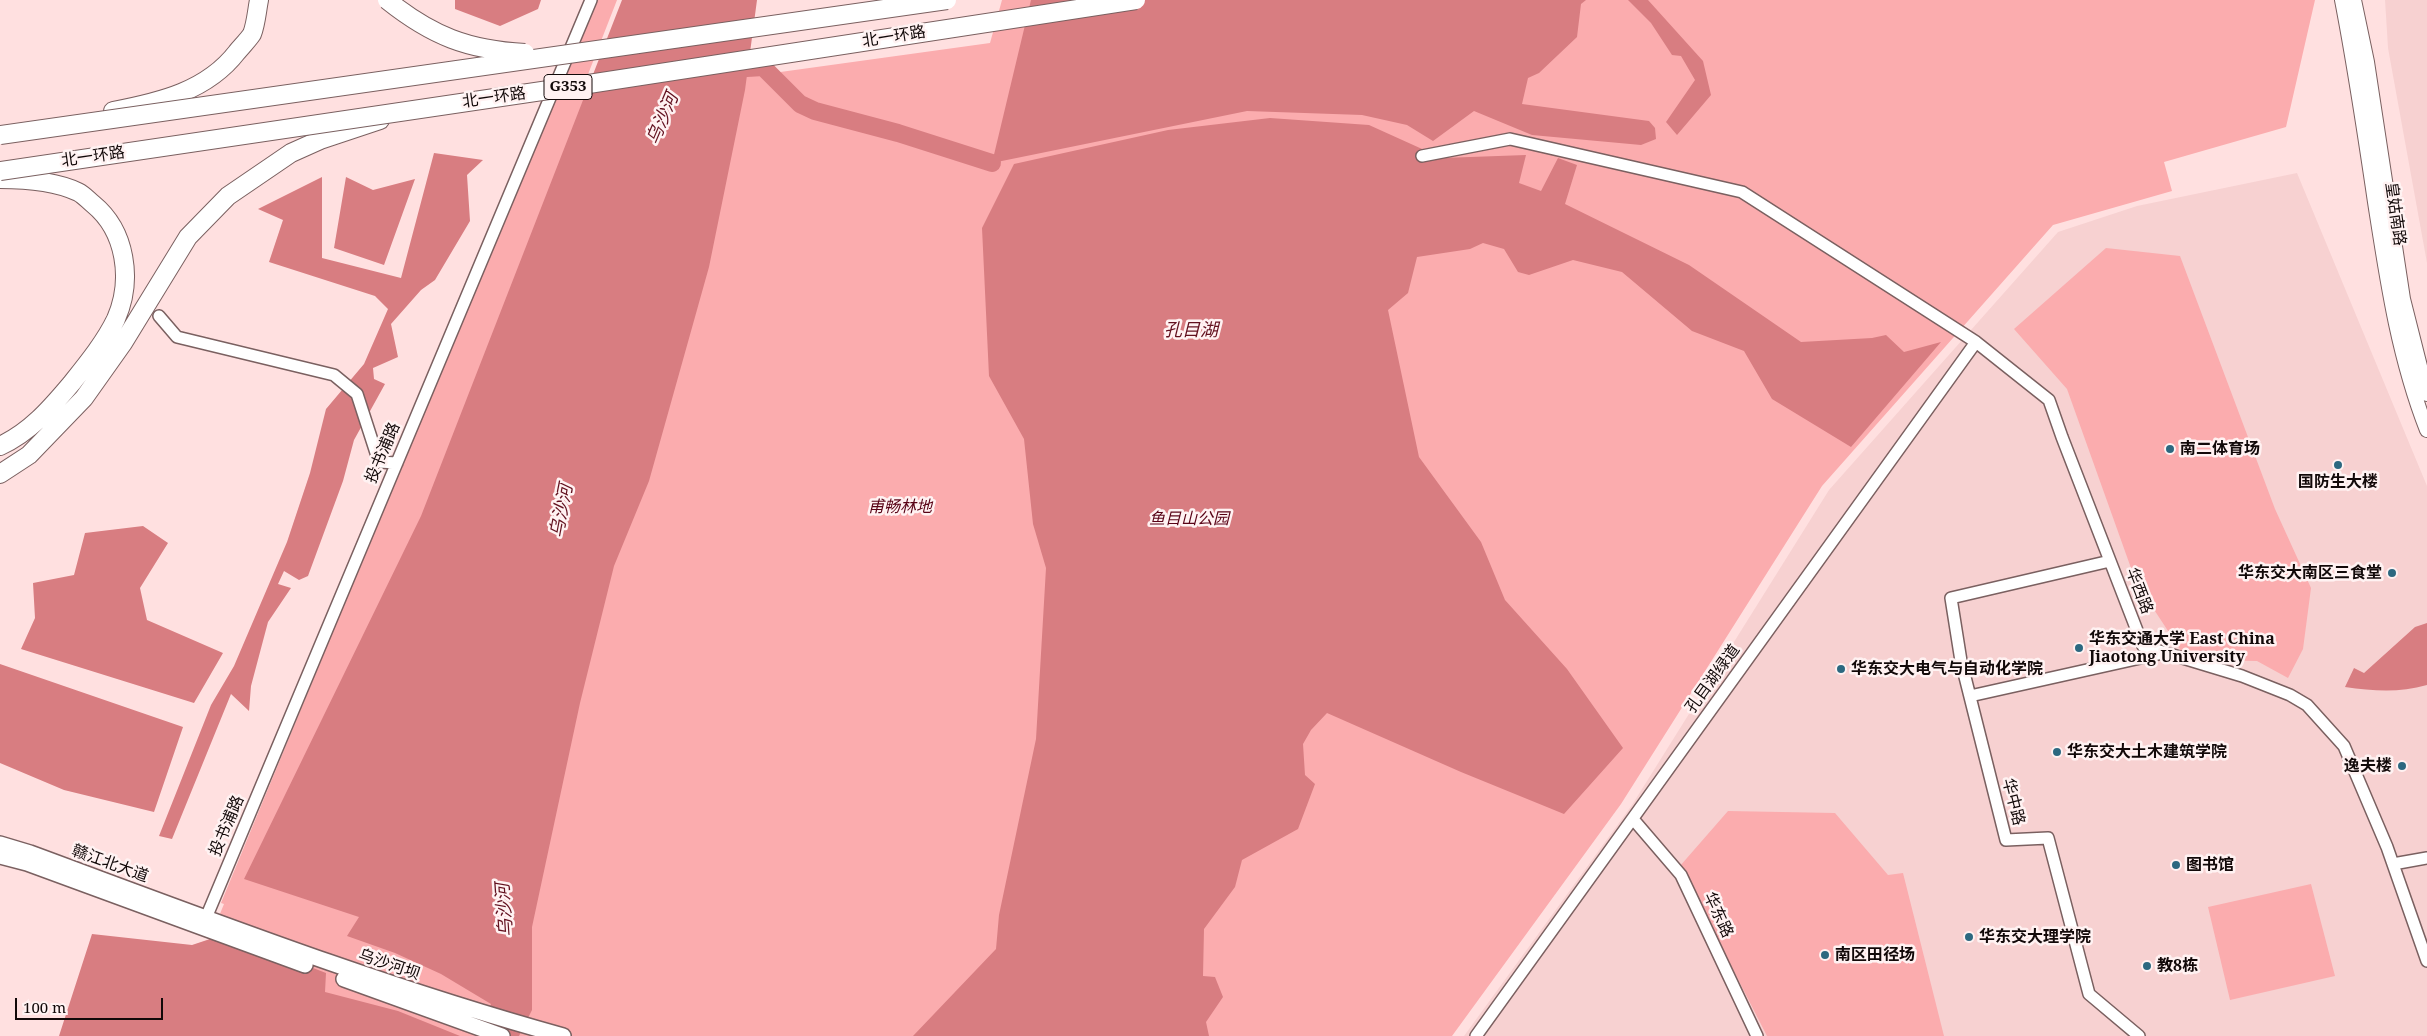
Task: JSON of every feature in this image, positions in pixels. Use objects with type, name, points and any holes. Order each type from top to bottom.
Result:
[{"type":"highway","points":[[0,134],[145,105],[187,92],[205,82],[228,64],[252,34],[260,0]]},
{"type":"highway","points":[[387,0],[430,31],[454,41],[497,52],[526,53],[660,33],[717,34]]},
{"type":"highway","name":"北一环路","points":[[0,134],[947,0]]},
{"type":"highway","name":"北一环路","points":[[0,171],[1136,0]]},
{"type":"highway","points":[[0,474],[29,455],[84,398],[124,343],[188,237],[228,196],[290,153],[320,140],[405,111]]},
{"type":"highway","points":[[0,179],[47,182],[79,192],[98,208],[113,226],[121,249],[125,273],[122,296],[116,318],[100,345],[58,400],[37,423],[13,440],[0,446]]},
{"type":"main road","name":"赣江北大道","points":[[0,844],[30,853],[204,923]]},
{"type":"main road","name":"赣江北大道","points":[[0,856],[27,863],[180,920]]},
{"type":"main road","name":"乌沙河坝","points":[[180,920],[204,923],[464,1016],[502,1036]]},
{"type":"main road","name":"乌沙河坝","points":[[464,1016],[551,1033]]},
{"type":"street","name":"投书浦路","points":[[204,923],[591,0]]},
{"type":"street","name":"皇姑南路","points":[[2342,0],[2355,64],[2390,302],[2416,401],[2427,430]]},
{"type":"street","name":"皇姑南路","points":[[2354,0],[2367,62],[2402,299],[2427,394]]},
{"type":"street","name":"华西路","points":[[1422,156],[1510,139],[1742,192],[1976,342],[2050,400],[2062,437],[2143,646],[2242,676],[2290,695],[2307,705],[2344,746],[2393,864],[2427,961]]},
{"type":"street","points":[[159,316],[177,337],[334,375],[357,394],[379,462],[397,463]]},
{"type":"street","name":"孔目湖绿道","points":[[1476,1036],[1976,342]]},
{"type":"street","name":"华中路","points":[[2110,561],[1951,598],[1961,661],[2006,840],[2048,838],[2089,994],[2139,1036]]},
{"type":"street","points":[[1970,696],[2164,652]]},
{"type":"street","name":"华东路","points":[[1633,818],[1681,875],[1757,1036]]},
{"type":"street","points":[[2393,864],[2427,858]]},
{"type":"shaded area","points":[[2385,0],[2427,0],[2427,263],[2388,48]]},
{"type":"shaded area","name":"华东交通大学 East China Jiaotong University","points":[[2297,173],[2427,486],[2427,1036],[1464,1036],[1632,805],[1829,490],[2058,232],[2137,206]]},
{"type":"green space","name":"鱼目山公园","points":[[593,0],[617,0],[578,100],[990,43],[1002,0],[2315,0],[2286,127],[2164,162],[2172,191],[2053,225],[1822,486],[1621,804],[1452,1036],[170,1036],[224,904],[221,903]]},
{"type":"green space","name":"南二体育场","points":[[2106,248],[2180,256],[2275,509],[2311,588],[2303,649],[2288,678],[2257,661],[2187,660],[2136,582],[2067,389],[2014,329]]},
{"type":"green space","name":"南区田径场","points":[[1728,811],[1835,813],[1888,875],[1903,873],[1944,1036],[1767,1036],[1680,866]]},
{"type":"green space","points":[[2311,884],[2335,976],[2230,1000],[2208,907]]},
{"type":"water","points":[[455,0],[541,0],[538,9],[500,26],[455,9]]},
{"type":"water","name":"乌沙河","points":[[622,0],[757,0],[745,90],[709,267],[649,481],[614,566],[580,703],[532,927],[532,1010],[519,1036],[481,1036],[491,1004],[441,974],[395,953],[347,936],[359,917],[244,879],[421,516]]},
{"type":"water","points":[[1031,0],[1586,0],[1581,4],[1577,37],[1539,73],[1528,78],[1522,104],[1649,121],[1655,128],[1656,139],[1641,145],[1532,135],[1474,111],[1433,141],[1407,125],[1362,115],[1247,111],[992,163]]},
{"type":"water","points":[[1628,0],[1648,0],[1703,61],[1711,95],[1677,135],[1666,122],[1695,80],[1681,56],[1672,55],[1651,23]]},
{"type":"water","name":"孔目湖","points":[[1270,118],[1369,125],[1442,158],[1526,155],[1519,183],[1541,191],[1558,158],[1577,165],[1565,204],[1689,265],[1801,342],[1872,338],[1886,335],[1904,352],[1941,342],[1851,447],[1772,399],[1744,351],[1692,331],[1622,272],[1573,260],[1529,275],[1518,272],[1504,249],[1483,243],[1470,249],[1417,257],[1408,293],[1388,310],[1419,457],[1481,542],[1505,600],[1567,669],[1623,748],[1564,814],[1461,772],[1327,713],[1311,730],[1303,744],[1305,775],[1315,784],[1298,829],[1242,860],[1235,887],[1204,929],[1203,976],[1215,977],[1223,997],[1206,1022],[1209,1036],[913,1036],[996,949],[999,915],[1036,739],[1046,568],[1033,524],[1024,439],[989,376],[982,228],[1014,164],[1168,130]]},
{"type":"water","points":[[434,153],[483,160],[467,175],[470,221],[435,280],[421,290],[391,324],[398,357],[373,368],[374,379],[385,384],[354,440],[343,481],[308,576],[299,580],[284,571],[278,584],[291,588],[268,622],[251,686],[249,711],[231,694],[172,839],[159,836],[211,705],[234,666],[287,542],[310,473],[326,409],[364,364],[388,309],[375,296],[269,262],[283,220],[258,209],[322,177],[322,258],[401,278]]},
{"type":"water","points":[[346,177],[373,190],[415,179],[384,265],[334,248]]},
{"type":"water","points":[[143,526],[168,543],[140,588],[147,620],[223,653],[194,703],[21,649],[35,618],[33,583],[74,575],[85,533]]},
{"type":"water","points":[[2427,623],[2427,685],[2417,688],[2386,690],[2345,687],[2354,668],[2364,673],[2415,627]]},
{"type":"water","points":[[0,664],[183,727],[154,812],[64,790],[0,763]]},
{"type":"water","points":[[92,934],[192,945],[225,934],[326,973],[325,992],[398,1011],[460,1036],[59,1036]]},
{"type":"waterway","points":[[731,69],[763,67],[800,104],[815,111],[898,133],[992,163]]},
{"type":"place","name":"南二体育场","points":[[2170,449]]},
{"type":"place","name":"国防生大楼","points":[[2338,465]]},
{"type":"place","name":"华东交大南区三食堂","points":[[2392,573]]},
{"type":"place","name":"华东交通大学 East China Jiaotong University","points":[[2079,648]]},
{"type":"place","name":"华东交大电气与自动化学院","points":[[1841,669]]},
{"type":"place","name":"华东交大土木建筑学院","points":[[2057,752]]},
{"type":"place","name":"逸夫楼","points":[[2402,766]]},
{"type":"place","name":"图书馆","points":[[2176,865]]},
{"type":"place","name":"华东交大理学院","points":[[1969,937]]},
{"type":"place","name":"南区田径场","points":[[1825,955]]},
{"type":"place","name":"教8栋","points":[[2147,966]]},
{"type":"park label","name":"甫畅林地","points":[[900,507]]}]
